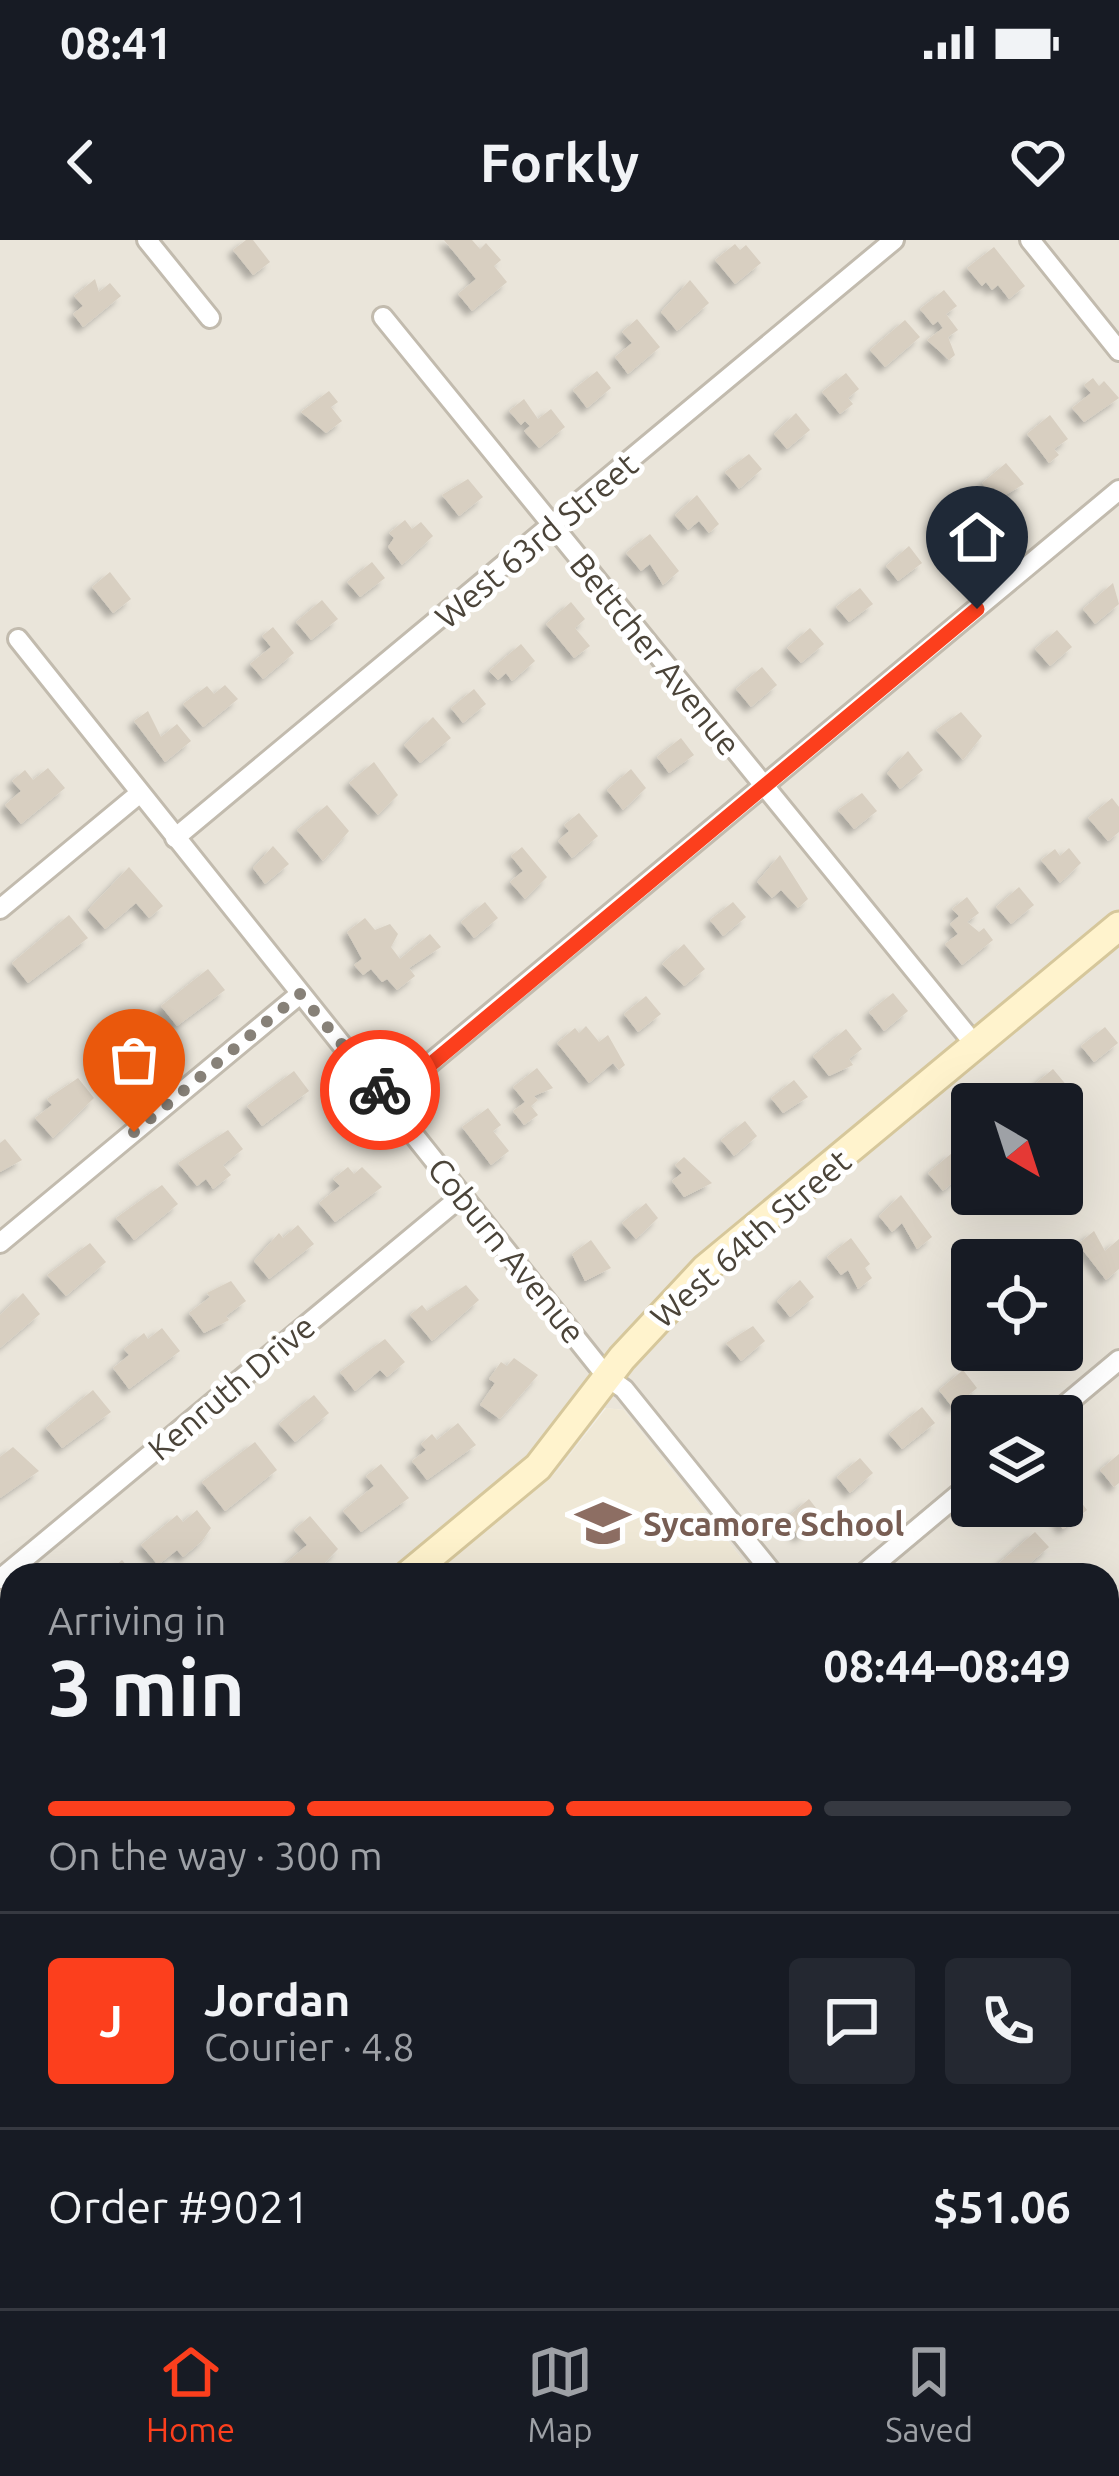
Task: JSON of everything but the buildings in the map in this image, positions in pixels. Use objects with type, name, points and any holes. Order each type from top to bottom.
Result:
[{"type":"street","points":[[147,240],[210,318]]},
{"type":"street","name":"West 63rd Street","points":[[175,838],[894,240]]},
{"type":"street","points":[[1030,240],[1119,351]]},
{"type":"street","name":"Bettcher Avenue","points":[[382,316],[976,1046]]},
{"type":"street","points":[[388,1100],[1119,490]]},
{"type":"street","name":"Coburn Avenue","points":[[18,639],[608,1377],[624,1389],[764,1563]]},
{"type":"street","points":[[0,909],[140,793]]},
{"type":"street","name":"West 64th Street","points":[[422,1563],[538,1467],[663,1310],[706,1269],[1119,926]]},
{"type":"street","points":[[0,1243],[300,994]]},
{"type":"street","name":"Kenruth Drive","points":[[19,1563],[463,1195]]},
{"type":"street","points":[[1077,1395],[1119,1360]]},
{"type":"street","points":[[876,1563],[951,1501]]},
{"type":"shaded area","points":[[0,240],[1119,240],[1119,1563],[745,1563],[624,1410],[605,1408],[557,1471],[445,1563],[0,1563]]},
{"type":"shaded area","name":"Sycamore School","points":[[606,1408],[624,1410],[745,1563],[445,1563],[557,1471]]},
{"type":"way so far","points":[[134,1132],[300,994],[380,1090]]},
{"type":"place","name":"Sycamore School","points":[[603,1523]]},
{"type":"route","points":[[380,1090],[388,1100],[977,609]]}]
